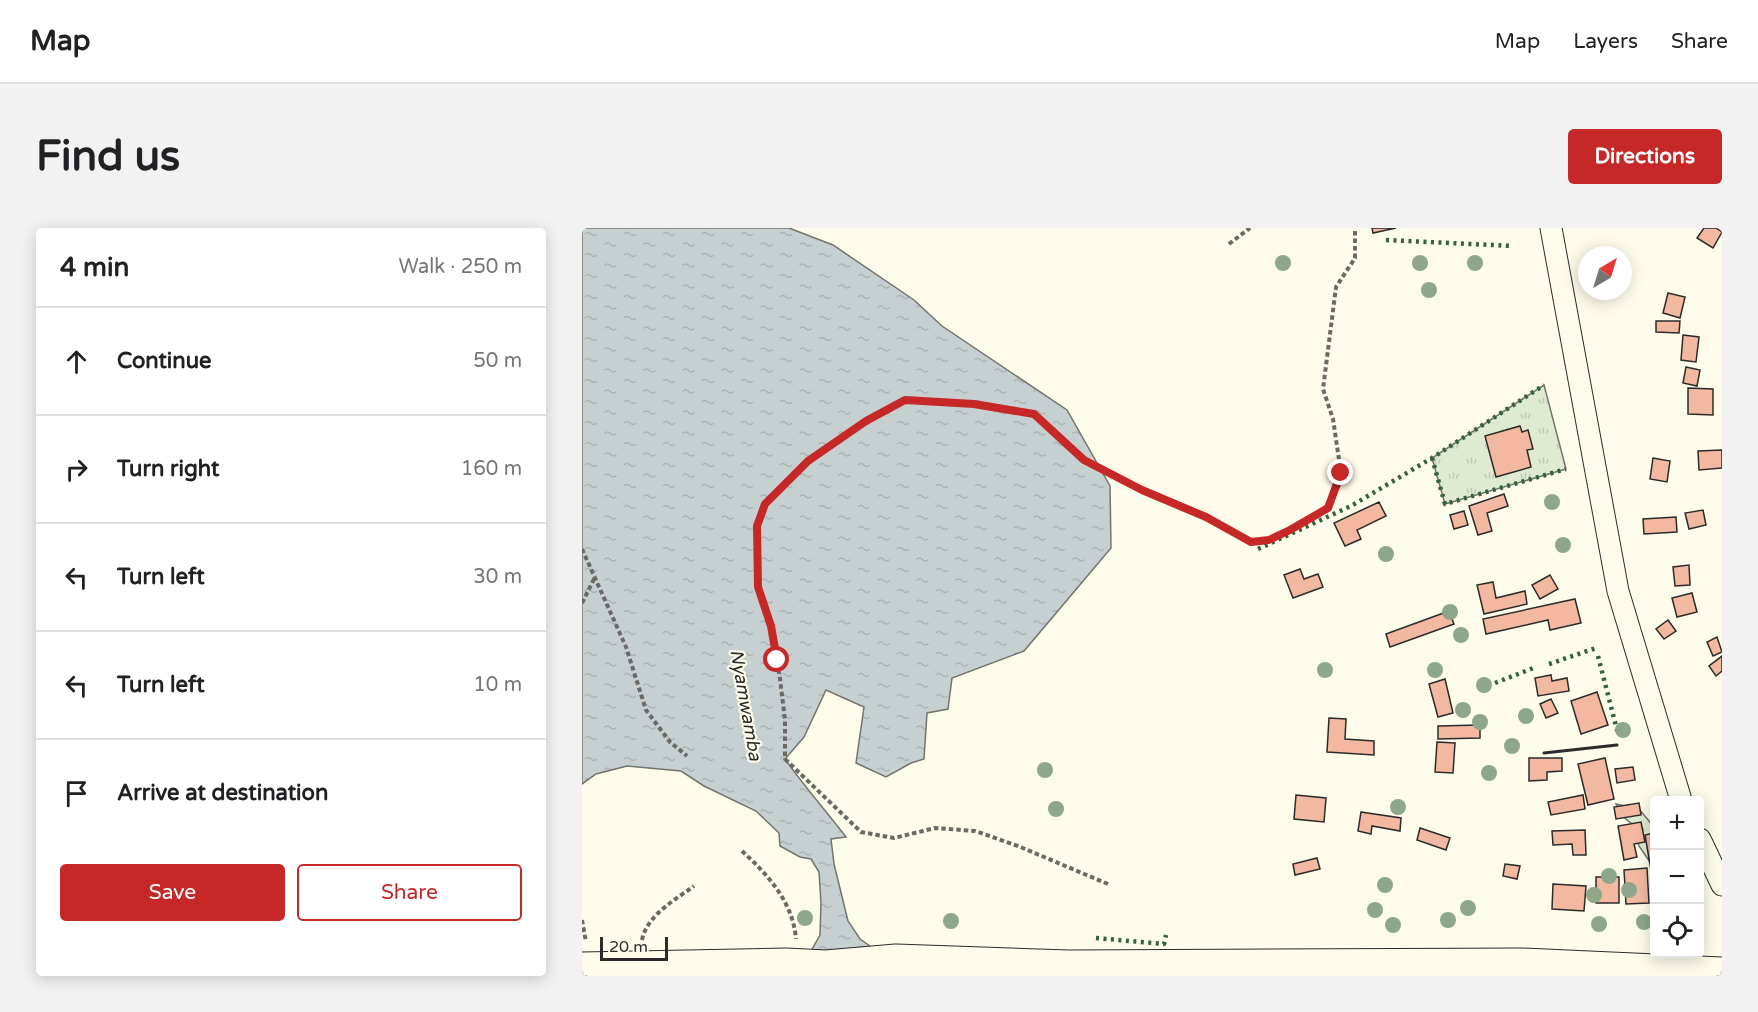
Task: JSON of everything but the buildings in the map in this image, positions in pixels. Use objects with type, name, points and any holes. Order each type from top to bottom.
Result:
[{"type":"highway","points":[[586,971],[637,967],[818,966],[896,961],[1070,967],[1521,965],[1604,972],[1722,974]]},
{"type":"street","points":[[1551,228],[1618,591],[1680,796]]},
{"type":"street","points":[[1704,847],[1722,885]]},
{"type":"path","points":[[1229,244],[1250,228]]},
{"type":"path","points":[[1108,884],[1018,846],[975,831],[935,828],[894,838],[861,832],[784,759],[785,720],[780,679],[771,626],[758,587],[757,526],[765,504],[808,461],[866,421],[905,400],[974,404],[1034,414],[1084,460],[1142,490],[1206,517],[1251,542],[1269,540],[1328,508],[1341,473],[1333,419],[1323,389],[1336,287],[1355,258],[1355,228]]},
{"type":"path","points":[[582,549],[626,647],[646,710],[670,742],[687,756]]},
{"type":"path","points":[[582,603],[594,579]]},
{"type":"path","points":[[742,850],[765,873],[787,904],[796,940],[818,966]]},
{"type":"path","points":[[637,967],[644,933],[648,927],[661,911],[694,886]]},
{"type":"green space","points":[[1544,385],[1566,469],[1445,504],[1432,458]]},
{"type":"green space","points":[[1616,804],[1639,809],[1650,822],[1650,862],[1639,846],[1632,824],[1621,815]]},
{"type":"water","name":"Nyamwamba","points":[[582,228],[789,228],[833,245],[914,300],[942,326],[1067,410],[1110,486],[1111,548],[1024,651],[952,678],[948,709],[927,713],[924,759],[911,763],[886,777],[856,763],[864,707],[826,690],[804,737],[785,759],[846,837],[831,839],[834,864],[848,921],[860,939],[877,951],[811,951],[820,935],[819,872],[811,859],[800,857],[780,846],[779,833],[756,811],[704,786],[681,771],[627,766],[596,774],[582,784]]},
{"type":"hedge","points":[[1386,240],[1513,246]]},
{"type":"hedge","points":[[1258,549],[1351,506],[1432,458],[1544,385]]},
{"type":"hedge","points":[[1432,458],[1445,504],[1566,469]]},
{"type":"hedge","points":[[1549,664],[1596,648]]},
{"type":"hedge","points":[[1598,656],[1618,734]]},
{"type":"hedge","points":[[1495,683],[1536,667]]},
{"type":"hedge","points":[[1096,938],[1164,944],[1166,935]]},
{"type":"wall","points":[[1544,753],[1617,745]]},
{"type":"route","points":[[777,660],[771,626],[758,587],[757,526],[765,504],[808,461],[866,421],[905,400],[974,404],[1034,414],[1084,460],[1142,490],[1206,517],[1251,542],[1269,540],[1328,508],[1341,473]]}]
